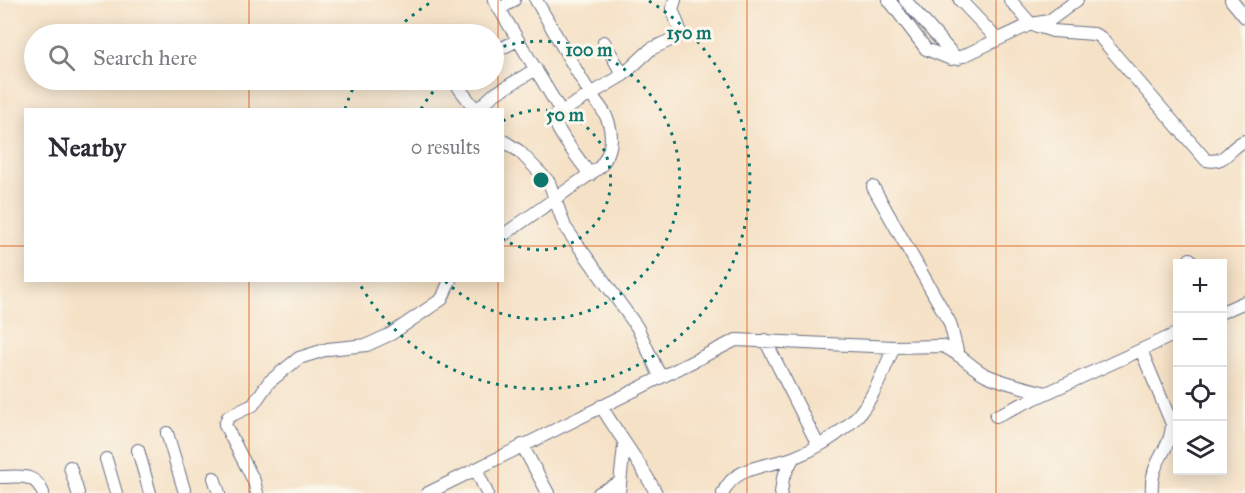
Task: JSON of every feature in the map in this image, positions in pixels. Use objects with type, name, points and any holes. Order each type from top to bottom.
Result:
[{"type":"street","points":[[514,0],[497,5],[560,110]]},
{"type":"street","points":[[504,235],[590,175],[608,156],[611,143],[608,120],[536,0]]},
{"type":"street","points":[[590,175],[554,122],[554,116],[560,110],[623,75],[651,49],[679,35],[679,26],[672,9],[675,0]]},
{"type":"street","points":[[889,0],[926,50],[946,58],[957,59],[996,38],[1031,24],[1049,21],[1077,0]]},
{"type":"street","points":[[905,0],[957,59]]},
{"type":"street","points":[[960,0],[996,38]]},
{"type":"street","points":[[1231,0],[1245,17]]},
{"type":"street","points":[[1012,1],[1031,24],[1100,38],[1206,160],[1212,162],[1225,158],[1245,141]]},
{"type":"street","points":[[504,47],[518,40]]},
{"type":"street","points":[[603,42],[623,75]]},
{"type":"street","points":[[504,88],[536,69]]},
{"type":"street","points":[[461,90],[475,108]]},
{"type":"street","points":[[479,108],[501,90]]},
{"type":"street","points":[[504,141],[519,151],[549,182],[565,228],[638,327],[660,376]]},
{"type":"street","points":[[873,187],[950,322],[958,356]]},
{"type":"street","points":[[257,493],[254,481],[225,425],[228,417],[253,405],[269,382],[299,358],[328,349],[367,345],[391,334],[442,299],[449,282]]},
{"type":"street","points":[[1227,310],[1245,302]]},
{"type":"street","points":[[996,416],[1173,335]]},
{"type":"street","points":[[428,493],[736,340],[894,347],[942,346],[988,376],[1046,393]]},
{"type":"street","points":[[765,340],[818,445]]},
{"type":"street","points":[[723,493],[734,480],[748,470],[793,458],[848,426],[860,415],[894,347]]},
{"type":"street","points":[[1141,350],[1172,424],[1170,437],[1154,468],[1152,493]]},
{"type":"street","points":[[601,406],[624,446],[642,465],[656,493]]},
{"type":"street","points":[[167,433],[184,493]]},
{"type":"street","points":[[522,445],[548,493]]},
{"type":"street","points":[[599,493],[619,488],[624,446]]},
{"type":"street","points":[[138,450],[150,493]]},
{"type":"street","points":[[781,493],[783,477],[793,458]]},
{"type":"street","points":[[106,459],[116,493]]},
{"type":"street","points":[[70,467],[78,493]]},
{"type":"street","points":[[476,469],[487,493]]},
{"type":"street","points":[[0,477],[33,478],[39,483],[43,493]]},
{"type":"street","points":[[214,478],[219,493]]}]
